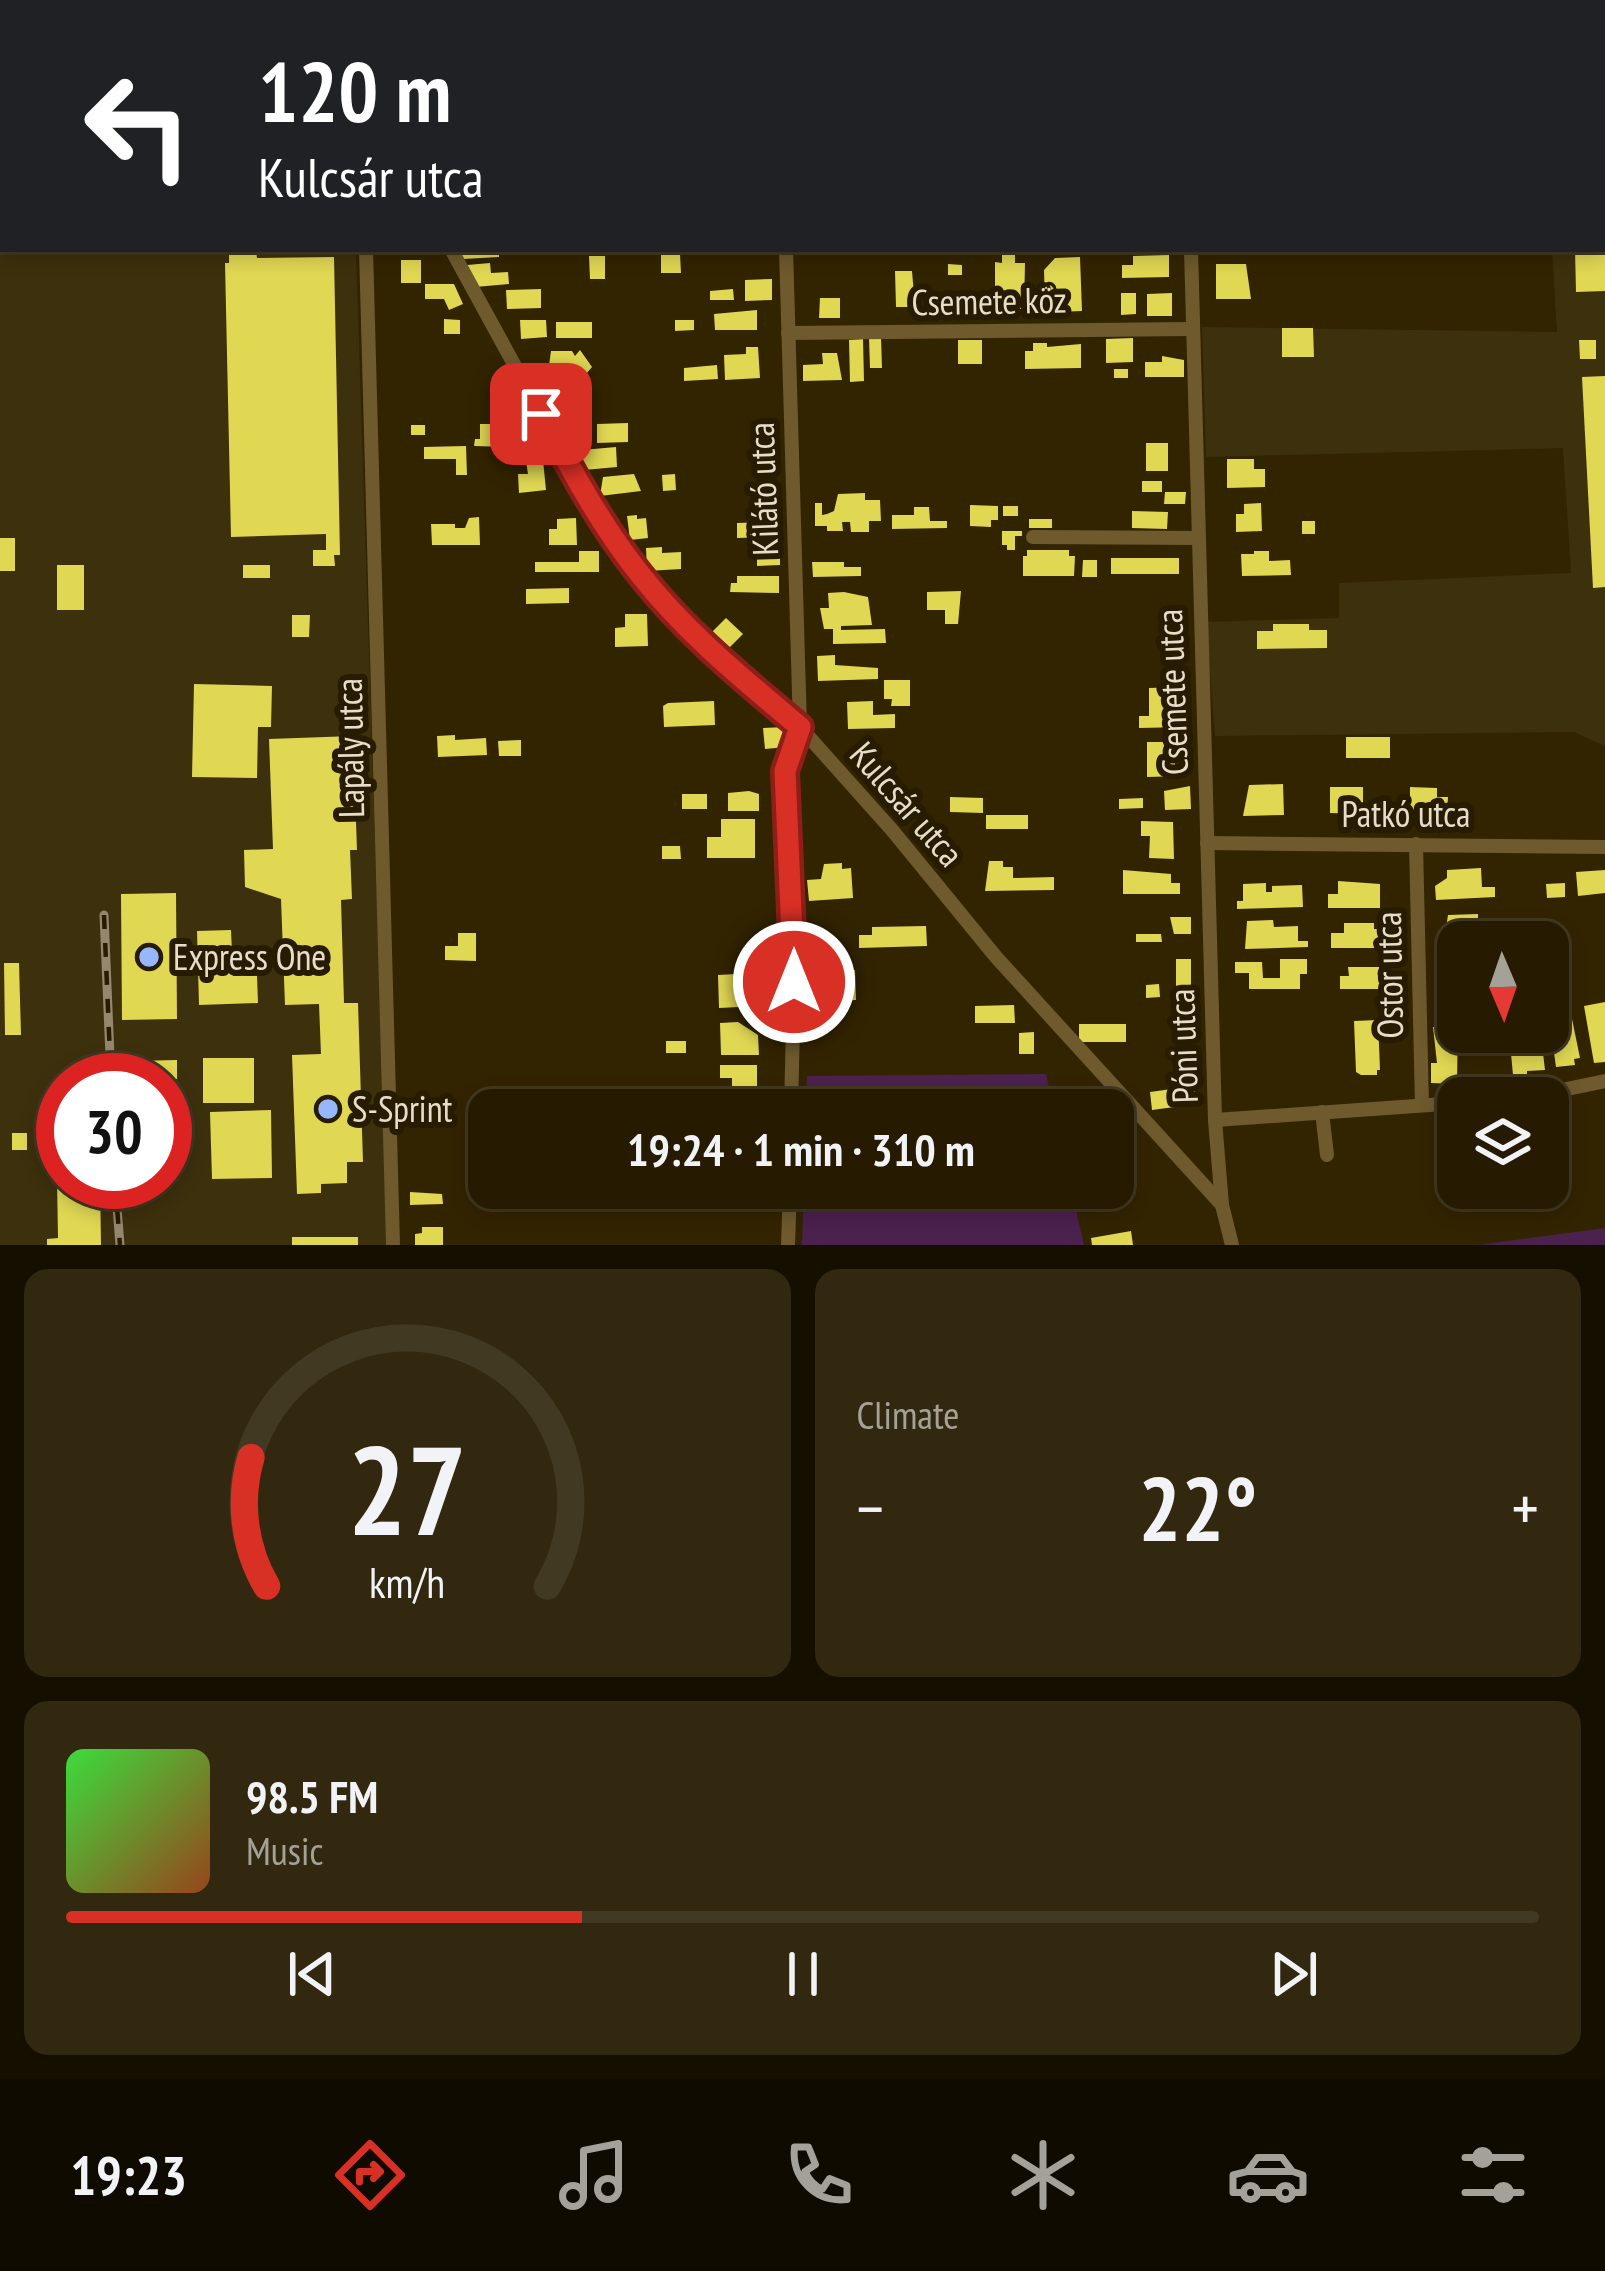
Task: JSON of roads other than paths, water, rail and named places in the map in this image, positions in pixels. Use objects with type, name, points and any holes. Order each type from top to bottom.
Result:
[{"type":"street","name":"Lapály utca","points":[[366,252],[393,1245]]},
{"type":"street","name":"Kulcsár utca","points":[[453,252],[586,496],[639,574],[715,655],[800,727],[996,957],[1222,1205]]},
{"type":"street","name":"Kilátó utca","points":[[786,252],[800,727],[785,771],[795,939],[791,1089]]},
{"type":"street","name":"Csemete utca","points":[[1191,252],[1207,843]]},
{"type":"street","name":"Csemete köz","points":[[788,333],[1191,329]]},
{"type":"street","points":[[1034,537],[1196,538]]},
{"type":"street","name":"Patkó utca","points":[[1207,843],[1605,847]]},
{"type":"street","name":"Póni utca","points":[[1207,843],[1215,1120],[1222,1205],[1232,1245]]},
{"type":"street","name":"Ostor utca","points":[[1416,844],[1422,1105]]},
{"type":"street","points":[[1569,1089],[1605,1081]]},
{"type":"street","points":[[1215,1120],[1437,1104]]},
{"type":"street","points":[[1322,1112],[1327,1155]]},
{"type":"street","points":[[788,1245],[789,1209]]},
{"type":"railway","points":[[104,915],[110,1053]]},
{"type":"railway","points":[[117,1209],[120,1245]]},
{"type":"place","name":"Express One","points":[[149,957]]},
{"type":"place","name":"S-Sprint","points":[[328,1109]]}]
